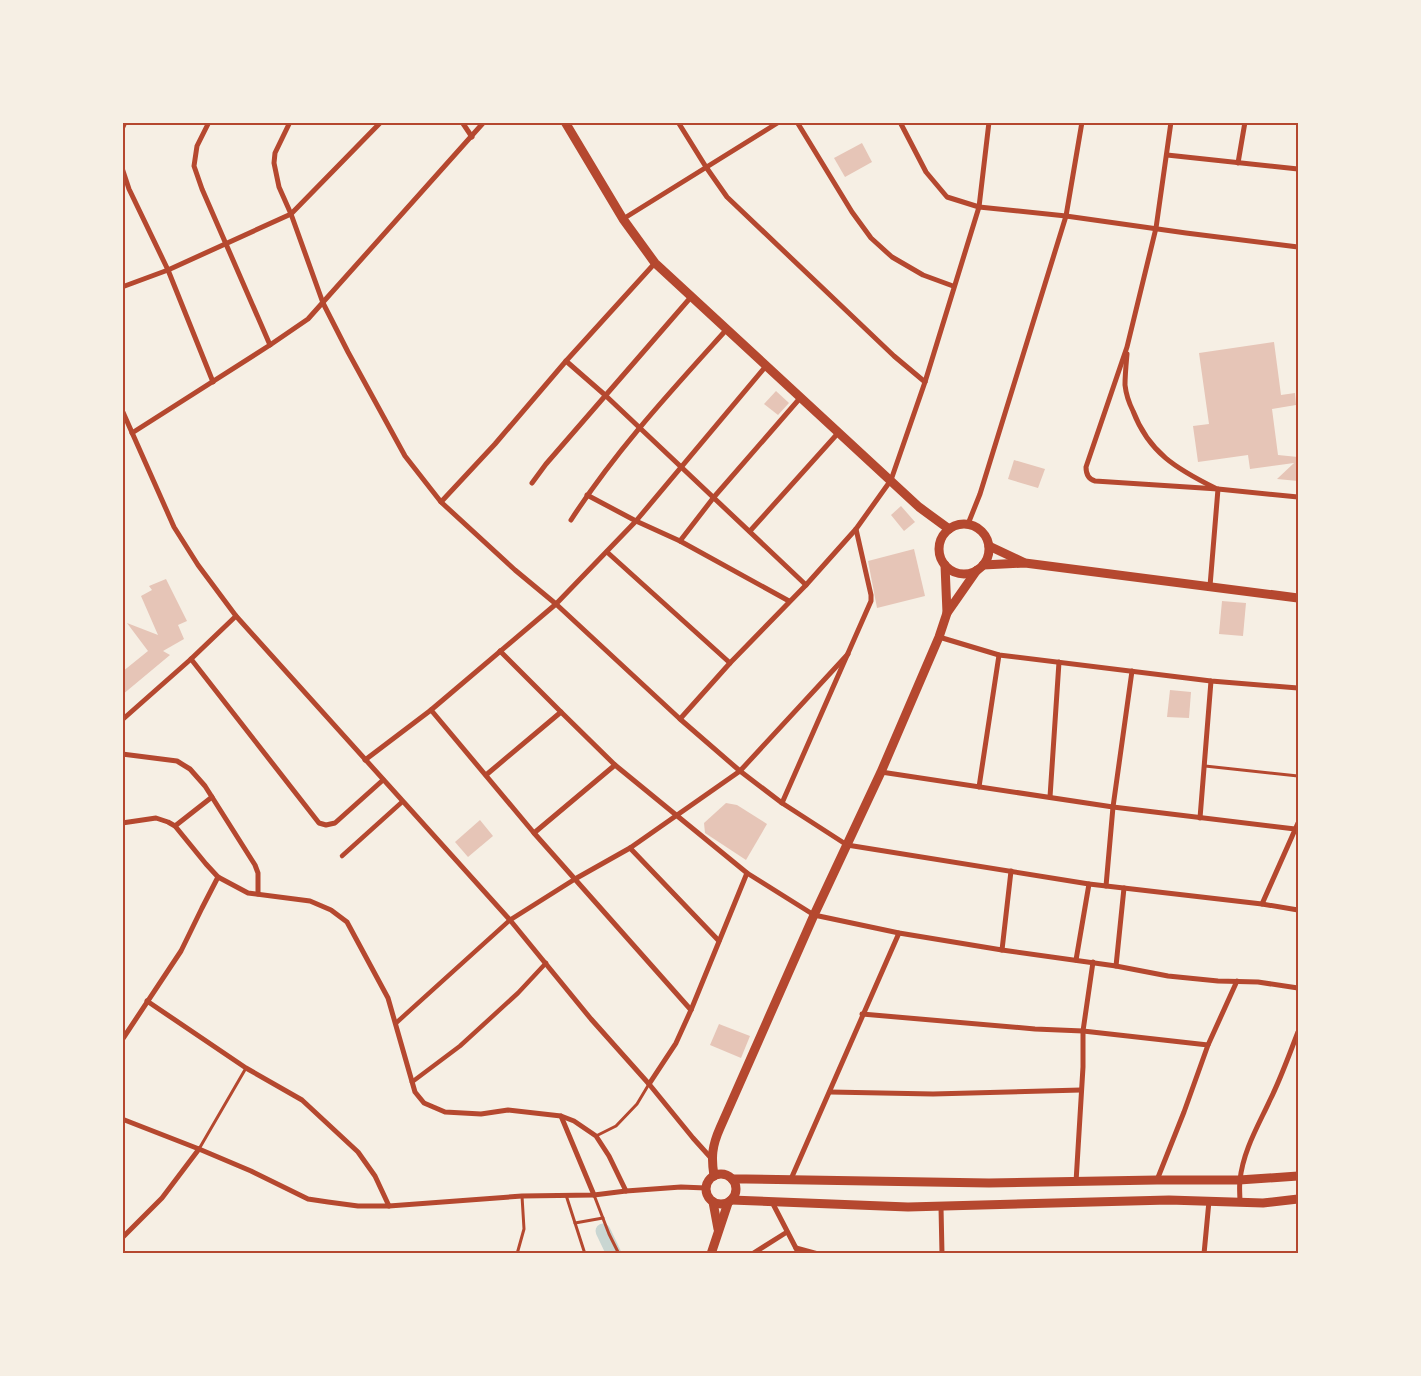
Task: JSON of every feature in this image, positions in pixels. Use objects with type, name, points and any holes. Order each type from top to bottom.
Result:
[{"type":"street","points":[[122,130],[125,122]]},
{"type":"street","points":[[209,122],[197,146],[194,166],[202,189],[270,345]]},
{"type":"street","points":[[290,122],[275,153],[274,163],[279,187],[323,303],[405,456],[441,502],[515,570],[556,604],[680,720],[740,771],[782,803],[847,845],[1089,884],[1262,904],[1298,910]]},
{"type":"street","points":[[122,287],[168,270],[290,214],[381,122]]},
{"type":"street","points":[[462,122],[472,137]]},
{"type":"street","points":[[132,432],[308,319],[484,122]]},
{"type":"street","points":[[564,122],[623,219],[655,263],[919,507],[949,529]]},
{"type":"street","points":[[678,122],[727,196],[894,356],[925,382]]},
{"type":"street","points":[[623,219],[780,122]]},
{"type":"street","points":[[797,122],[852,212],[871,238],[892,257],[923,275],[953,286]]},
{"type":"street","points":[[900,122],[926,172],[947,197],[979,206],[1298,247]]},
{"type":"street","points":[[680,720],[730,663],[856,529],[891,480],[925,382],[979,206],[989,122]]},
{"type":"street","points":[[968,524],[980,494],[1066,216],[1082,122]]},
{"type":"street","points":[[1171,122],[1156,228],[1127,346],[1086,467],[1088,476],[1095,481],[1298,496]]},
{"type":"street","points":[[1238,162],[1245,122]]},
{"type":"street","points":[[1167,155],[1298,168]]},
{"type":"street","points":[[122,168],[129,189],[168,270],[212,382]]},
{"type":"street","points":[[122,191],[129,189]]},
{"type":"street","points":[[441,502],[496,444],[566,361],[655,263]]},
{"type":"street","points":[[532,483],[546,464],[691,297]]},
{"type":"street","points":[[571,520],[586,495],[639,427],[727,329]]},
{"type":"street","points":[[1127,346],[1125,387],[1136,420],[1145,436],[1157,452],[1174,466],[1218,489]]},
{"type":"street","points":[[566,361],[605,395],[806,584]]},
{"type":"street","points":[[365,760],[431,710],[556,604],[636,521],[766,366]]},
{"type":"street","points":[[680,541],[714,498],[802,397]]},
{"type":"street","points":[[122,410],[174,527],[198,565],[236,616],[510,920],[711,1158]]},
{"type":"street","points":[[750,531],[839,432]]},
{"type":"street","points":[[1210,586],[1218,489]]},
{"type":"street","points":[[586,495],[680,541],[789,601]]},
{"type":"street","points":[[714,1176],[711,1158],[714,1140],[814,915],[881,772],[939,637],[947,613],[980,568],[989,553],[989,546],[984,534],[974,526],[961,524],[949,529],[943,535],[939,550],[945,565],[950,570],[957,572],[970,573],[980,568],[1025,563],[1298,598]]},
{"type":"street","points":[[782,803],[871,601],[856,529]]},
{"type":"street","points":[[989,546],[1025,563]]},
{"type":"street","points":[[607,552],[730,663]]},
{"type":"street","points":[[945,565],[947,613]]},
{"type":"street","points":[[122,720],[236,616]]},
{"type":"street","points":[[939,637],[999,655],[1212,681],[1298,688]]},
{"type":"street","points":[[500,651],[615,765],[747,873],[814,915],[898,933],[1092,962],[1168,976],[1218,981],[1258,982],[1298,988]]},
{"type":"street","points":[[396,1023],[510,920],[575,879],[630,848],[740,771],[848,654]]},
{"type":"street","points":[[979,787],[999,655]]},
{"type":"street","points":[[191,659],[319,823],[335,823],[383,780]]},
{"type":"street","points":[[1050,797],[1059,662]]},
{"type":"street","points":[[1106,886],[1114,807],[1132,672]]},
{"type":"street","points":[[1200,818],[1212,681]]},
{"type":"street","points":[[431,710],[534,832],[691,1010]]},
{"type":"street","points":[[486,775],[561,712]]},
{"type":"street","points":[[122,754],[177,761],[190,769],[206,786],[255,865],[258,873],[258,894]]},
{"type":"street","points":[[534,832],[615,765]]},
{"type":"street","points":[[881,772],[1114,807],[1295,829]]},
{"type":"street","points":[[175,826],[212,797]]},
{"type":"street","points":[[342,856],[402,802]]},
{"type":"street","points":[[122,823],[156,818],[168,822],[175,826],[218,877],[248,893],[310,901],[331,910],[347,922],[388,998],[415,1092],[424,1103],[444,1112],[481,1114],[508,1110],[561,1116],[574,1121],[596,1136],[609,1156],[626,1191]]},
{"type":"street","points":[[1262,904],[1298,823]]},
{"type":"street","points":[[630,848],[719,941]]},
{"type":"street","points":[[1002,950],[1011,871]]},
{"type":"street","points":[[649,1084],[676,1043],[747,873]]},
{"type":"street","points":[[122,1040],[181,951],[218,877]]},
{"type":"street","points":[[1076,960],[1089,884]]},
{"type":"street","points":[[1116,966],[1124,888]]},
{"type":"street","points":[[791,1179],[898,933]]},
{"type":"street","points":[[1076,1182],[1083,1067],[1083,1032],[1092,962]]},
{"type":"street","points":[[412,1082],[460,1046],[518,993],[546,964]]},
{"type":"street","points":[[1158,1180],[1208,1045],[1237,981]]},
{"type":"street","points":[[147,1001],[246,1068],[302,1100],[358,1152],[375,1176],[389,1206]]},
{"type":"street","points":[[862,1014],[1083,1032],[1208,1045]]},
{"type":"street","points":[[1240,1203],[1240,1180],[1243,1162],[1259,1120],[1270,1100],[1298,1032]]},
{"type":"street","points":[[830,1092],[934,1094],[1081,1090]]},
{"type":"street","points":[[561,1116],[594,1194]]},
{"type":"street","points":[[122,1119],[252,1171],[308,1199],[358,1206],[389,1206],[522,1196],[594,1194],[681,1187],[706,1188]]},
{"type":"street","points":[[122,1238],[162,1198],[199,1149]]},
{"type":"street","points":[[711,1254],[730,1201],[735,1195],[736,1190],[732,1180],[724,1175],[714,1176],[710,1179],[706,1188],[709,1199],[718,1204],[730,1201],[941,1207],[1119,1201],[1263,1203],[1298,1200]]},
{"type":"street","points":[[732,1180],[791,1179],[989,1184],[1240,1180],[1298,1176]]},
{"type":"street","points":[[1204,1254],[1209,1201]]},
{"type":"street","points":[[714,1202],[718,1232]]},
{"type":"street","points":[[772,1202],[798,1251],[818,1254]]},
{"type":"street","points":[[941,1207],[942,1254]]},
{"type":"street","points":[[752,1254],[787,1232]]},
{"type":"lane","points":[[1204,766],[1298,776]]},
{"type":"lane","points":[[199,1149],[246,1068]]},
{"type":"lane","points":[[596,1136],[616,1126],[637,1104],[649,1084]]},
{"type":"lane","points":[[594,1194],[619,1254]]},
{"type":"lane","points":[[566,1195],[585,1254]]},
{"type":"lane","points":[[517,1254],[524,1229],[522,1196]]},
{"type":"lane","points":[[575,1223],[603,1218]]},
{"type":"building","points":[[862,143],[872,162],[845,177],[834,158]]},
{"type":"building","points":[[1274,342],[1281,395],[1295,393],[1296,405],[1272,409],[1278,455],[1298,457],[1298,481],[1277,479],[1294,463],[1250,469],[1248,455],[1198,462],[1193,426],[1209,424],[1199,353]]},
{"type":"building","points":[[776,391],[789,403],[778,415],[764,404]]},
{"type":"building","points":[[1014,460],[1045,469],[1038,488],[1008,479]]},
{"type":"building","points":[[901,506],[915,522],[904,531],[891,515]]},
{"type":"building","points":[[914,549],[925,596],[877,608],[868,561]]},
{"type":"building","points":[[166,579],[187,621],[178,625],[184,639],[163,651],[170,655],[122,695],[122,672],[148,651],[127,623],[158,635],[141,596],[152,590],[149,586]]},
{"type":"building","points":[[1222,601],[1246,603],[1243,636],[1219,634]]},
{"type":"building","points":[[1170,690],[1191,692],[1189,718],[1167,717]]},
{"type":"building","points":[[726,803],[737,805],[767,824],[746,860],[705,833],[704,823]]},
{"type":"building","points":[[480,820],[493,836],[468,857],[455,842]]},
{"type":"building","points":[[719,1024],[750,1036],[741,1058],[710,1045]]},
{"type":"waterway","points":[[603,1231],[614,1254]]}]
